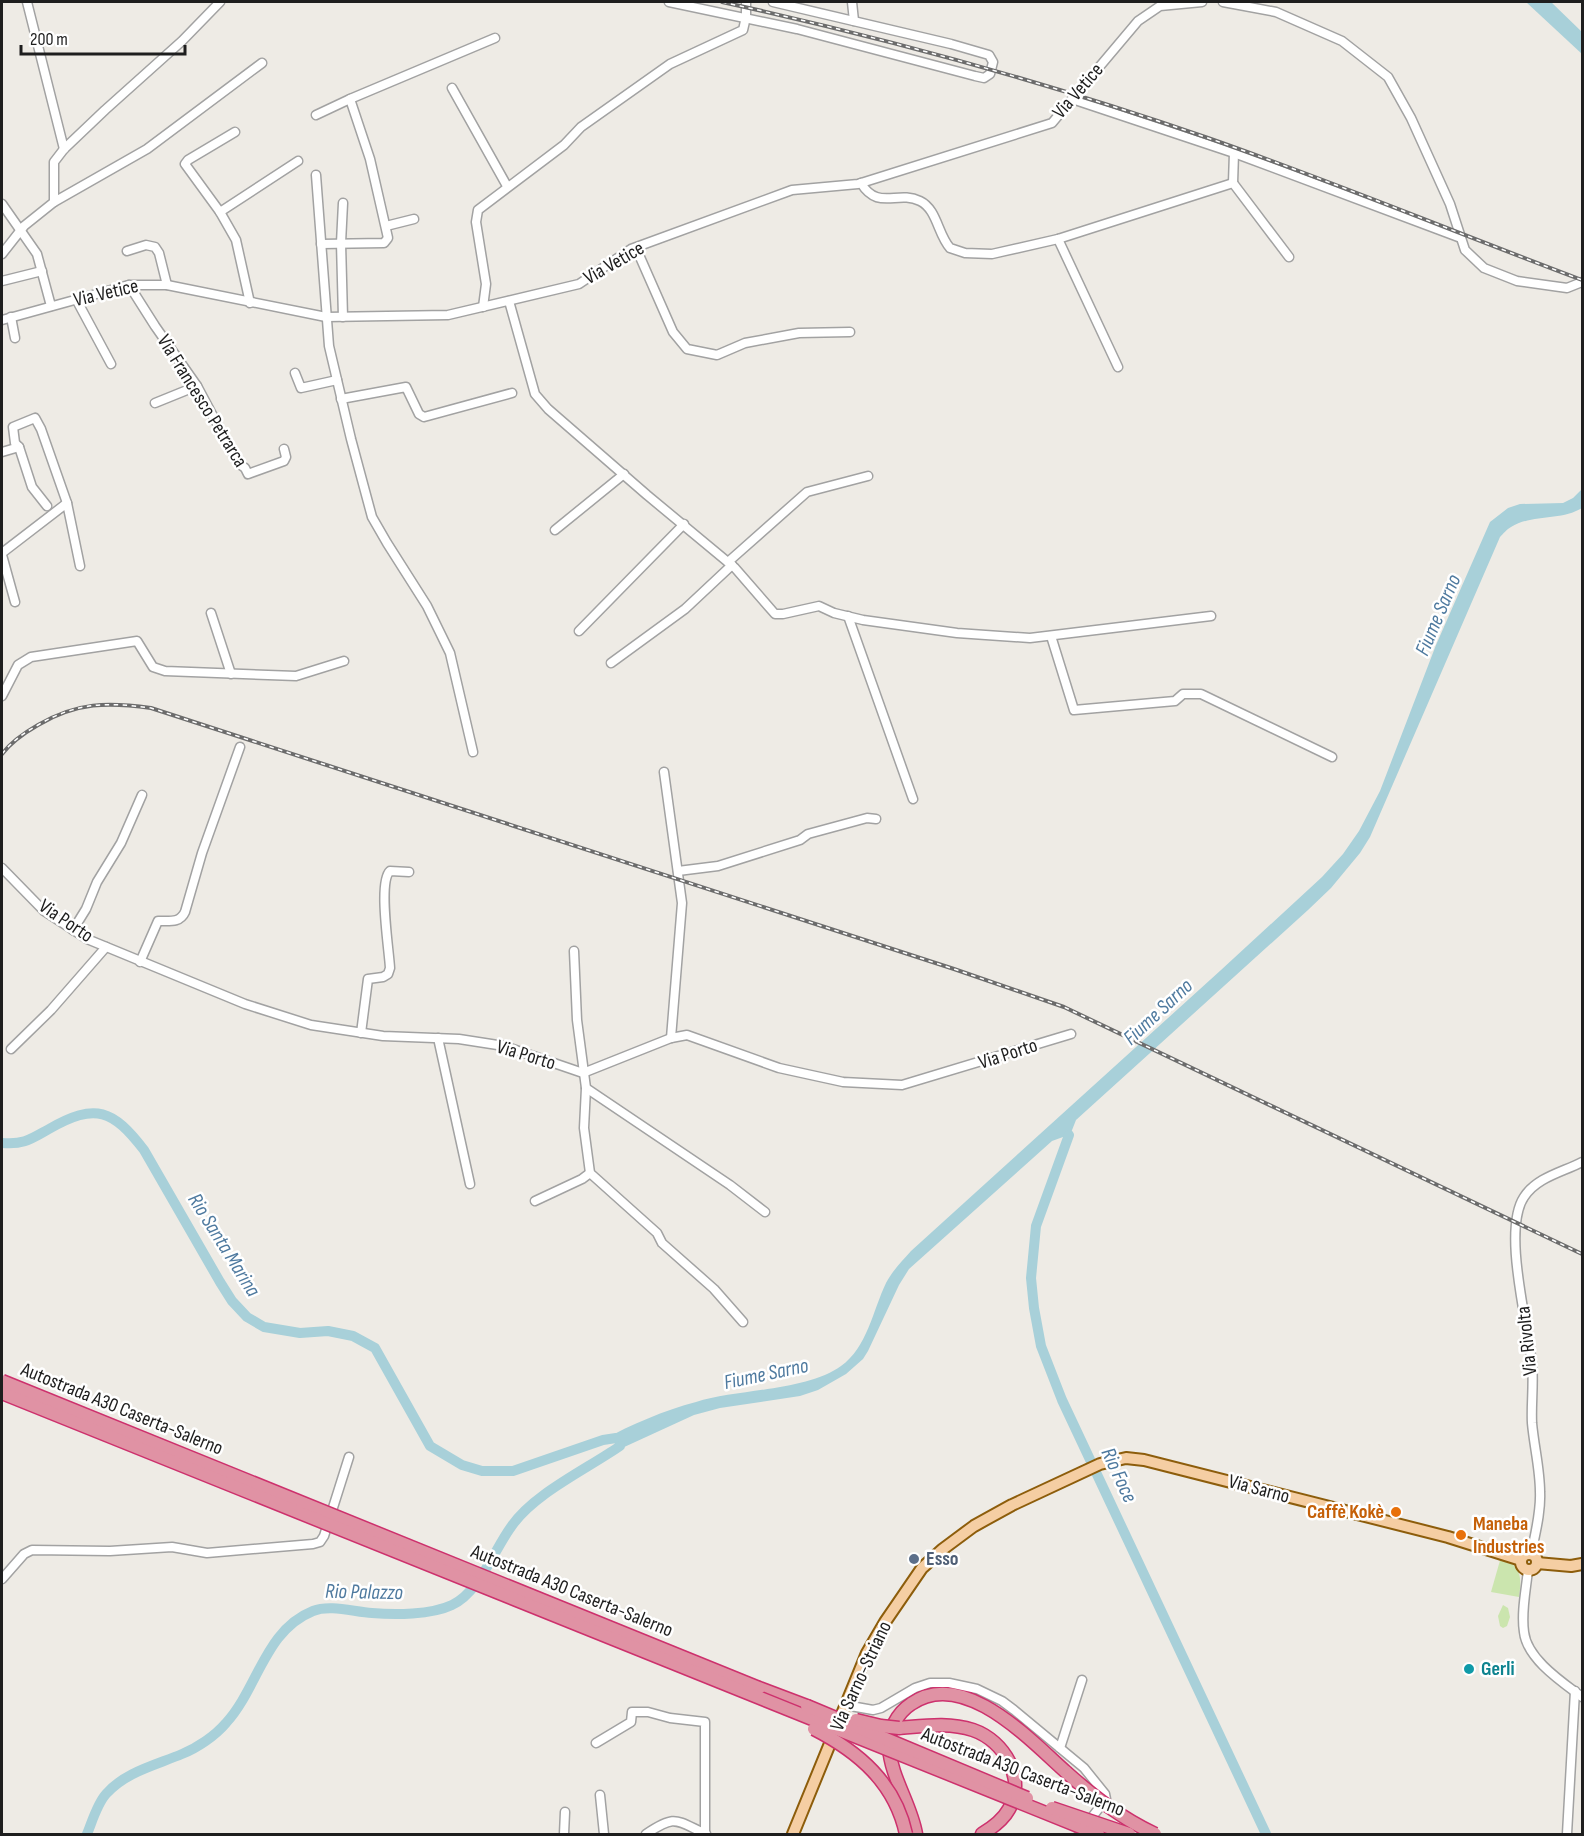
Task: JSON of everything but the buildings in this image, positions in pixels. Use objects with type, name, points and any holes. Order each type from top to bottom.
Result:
[{"type":"highway","name":"Autostrada A30 Caserta-Salerno","points":[[2,1381],[1056,1809],[1130,1834]]},
{"type":"highway","name":"Autostrada A30 Caserta-Salerno","points":[[2,1393],[754,1698],[1098,1834]]},
{"type":"highway","points":[[916,1834],[908,1804],[894,1773],[889,1746],[891,1732],[902,1711],[916,1700],[925,1696],[944,1694],[963,1697],[981,1704],[1016,1727],[1110,1809],[1155,1834]]},
{"type":"highway","points":[[754,1698],[822,1733],[862,1760],[878,1775],[890,1792],[899,1809],[906,1834]]},
{"type":"highway","points":[[807,1706],[821,1706],[866,1723],[899,1728],[958,1726],[976,1731],[990,1739],[999,1747],[1014,1771],[1016,1784],[1010,1808],[1003,1817],[982,1834]]},
{"type":"main road","name":"Via Sarno","points":[[1086,1471],[1100,1464],[1126,1458],[1144,1460],[1448,1537],[1529,1562],[1571,1566],[1582,1564]]},
{"type":"main road","name":"Via Sarno-Striano","points":[[793,1834],[867,1653],[922,1568],[974,1526],[1012,1505],[1086,1471]]},
{"type":"street","points":[[27,2],[64,149]]},
{"type":"street","points":[[54,202],[54,162],[64,149],[182,41],[220,2]]},
{"type":"street","points":[[669,2],[797,28],[975,76],[984,78],[990,74],[993,62],[989,55],[773,2]]},
{"type":"street","points":[[483,307],[486,284],[476,222],[478,210],[507,186],[564,146],[581,127],[670,64],[743,30],[746,2]]},
{"type":"street","points":[[852,2],[854,21]]},
{"type":"street","name":"Via Vetice","points":[[6,319],[129,285],[167,285],[326,317],[448,315],[579,284],[636,248],[792,190],[861,183],[1052,123],[1138,21],[1160,4],[1202,2]]},
{"type":"street","points":[[1223,2],[1276,12],[1342,40],[1388,77],[1411,118],[1450,204],[1465,250],[1484,268],[1517,281],[1568,288],[1582,282]]},
{"type":"street","points":[[316,115],[495,38]]},
{"type":"street","points":[[2,254],[21,231],[54,202],[147,149],[262,63]]},
{"type":"street","points":[[452,88],[507,186]]},
{"type":"street","points":[[321,244],[384,243],[388,238],[370,159],[350,99]]},
{"type":"street","points":[[1072,99],[1234,153],[1461,237]]},
{"type":"street","points":[[235,132],[185,164],[220,212],[236,240],[250,303]]},
{"type":"street","points":[[1234,153],[1233,183],[1289,257]]},
{"type":"street","points":[[220,212],[298,161]]},
{"type":"street","points":[[316,175],[329,346],[372,517],[427,606],[450,653],[473,752]]},
{"type":"street","points":[[861,183],[869,194],[876,198],[912,198],[924,202],[935,218],[947,244],[956,251],[992,254],[1058,239],[1233,183]]},
{"type":"street","points":[[343,203],[341,243],[343,316]]},
{"type":"street","points":[[2,204],[37,254],[51,306]]},
{"type":"street","points":[[386,226],[414,219]]},
{"type":"street","points":[[1058,239],[1118,367]]},
{"type":"street","points":[[127,250],[146,245],[155,247],[159,253],[167,285]]},
{"type":"street","points":[[636,248],[673,332],[687,349],[717,355],[745,343],[799,333],[849,332]]},
{"type":"street","points":[[2,281],[42,272]]},
{"type":"street","name":"Via Francesco Petrarca","points":[[129,285],[197,386],[238,463],[245,468],[248,474],[284,461],[286,457],[284,449]]},
{"type":"street","points":[[76,299],[111,364]]},
{"type":"street","points":[[509,301],[535,393],[548,408],[730,563],[775,614],[819,606],[848,616],[957,633],[1030,638],[1211,616]]},
{"type":"street","points":[[6,319],[15,338]]},
{"type":"street","points":[[295,373],[300,388],[337,380]]},
{"type":"street","points":[[155,403],[197,386]]},
{"type":"street","points":[[341,399],[406,387],[419,414],[424,417],[512,393]]},
{"type":"street","points":[[47,506],[32,487],[19,447],[15,443],[14,427],[35,418],[67,502],[80,566]]},
{"type":"street","points":[[2,452],[19,447]]},
{"type":"street","points":[[555,530],[624,474]]},
{"type":"street","points":[[611,663],[684,609],[807,492],[868,476]]},
{"type":"street","points":[[15,602],[2,554],[67,502]]},
{"type":"street","points":[[579,631],[684,524]]},
{"type":"street","points":[[211,613],[231,674]]},
{"type":"street","points":[[848,616],[913,799]]},
{"type":"street","points":[[1051,636],[1074,710],[1175,700],[1183,694],[1201,694],[1332,757]]},
{"type":"street","points":[[2,696],[18,665],[31,657],[137,642],[153,667],[158,670],[296,676],[344,661]]},
{"type":"street","points":[[140,962],[159,921],[177,920],[183,917],[202,853],[240,747]]},
{"type":"street","points":[[664,772],[681,889],[682,914],[671,1038]]},
{"type":"street","points":[[74,930],[97,882],[121,843],[142,795]]},
{"type":"street","points":[[678,871],[718,866],[800,840],[808,834],[870,817],[876,819]]},
{"type":"street","name":"Via Porto","points":[[2,868],[44,911],[87,939],[245,1004],[303,1023],[361,1033],[438,1038],[504,1046],[583,1073],[671,1038],[687,1035],[779,1068],[843,1082],[902,1085],[1071,1034]]},
{"type":"street","points":[[361,1033],[368,979],[383,977],[388,974],[390,968],[384,894],[385,878],[390,871],[409,872]]},
{"type":"street","points":[[11,1049],[51,1010],[106,947]]},
{"type":"street","points":[[574,951],[577,1020],[586,1088],[584,1128],[590,1173],[657,1233],[662,1243],[714,1289],[743,1322]]},
{"type":"street","points":[[438,1038],[470,1184]]},
{"type":"street","points":[[586,1088],[730,1185],[765,1212]]},
{"type":"street","name":"Via Rivolta","points":[[1582,1162],[1533,1187],[1524,1196],[1518,1209],[1516,1222],[1517,1259],[1533,1366],[1534,1446],[1540,1488],[1540,1509],[1529,1562],[1523,1620],[1526,1641],[1532,1653],[1582,1698]]},
{"type":"street","points":[[535,1201],[590,1173]]},
{"type":"street","points":[[2,1579],[24,1554],[33,1550],[110,1551],[172,1547],[207,1553],[320,1542],[324,1536],[349,1457]]},
{"type":"street","points":[[1060,1748],[1082,1680]]},
{"type":"street","points":[[845,1705],[873,1710],[886,1706],[915,1688],[930,1683],[963,1685],[1002,1701],[1084,1768],[1106,1797],[1079,1834]]},
{"type":"street","points":[[1567,1834],[1575,1691]]},
{"type":"street","points":[[596,1743],[631,1722],[632,1712],[648,1712],[670,1718],[705,1722],[705,1834],[676,1821],[666,1821],[646,1834]]},
{"type":"street","points":[[600,1796],[604,1834]]},
{"type":"street","points":[[564,1834],[565,1812]]},
{"type":"green space","points":[[1501,1557],[1513,1565],[1519,1573],[1519,1597],[1491,1592]]},
{"type":"green space","points":[[1503,1605],[1508,1608],[1510,1617],[1507,1626],[1503,1628],[1500,1626],[1498,1616]]},
{"type":"water","points":[[1526,2],[1551,2],[1582,32],[1582,54]]},
{"type":"water","name":"Fiume Sarno","points":[[1582,489],[1582,508],[1565,515],[1519,523],[1500,537],[1370,837],[1360,853],[1331,888],[1308,910],[1076,1120],[1065,1148],[1063,1137],[1052,1141],[909,1269],[863,1359],[846,1374],[818,1390],[800,1396],[720,1408],[694,1415],[609,1454],[607,1451],[615,1444],[613,1440],[603,1440],[648,1418],[684,1405],[713,1398],[810,1380],[827,1374],[850,1358],[863,1339],[886,1283],[911,1251],[1221,970],[1322,877],[1343,854],[1359,831],[1380,791],[1436,645],[1490,522],[1508,508],[1520,504],[1563,503],[1573,498]]},
{"type":"waterway","name":"Rio Santa Marina","points":[[2,1143],[27,1140],[79,1115],[102,1114],[113,1119],[123,1126],[144,1150],[220,1282],[232,1301],[247,1317],[264,1327],[300,1333],[328,1331],[353,1336],[375,1348],[430,1446],[462,1465],[482,1471],[513,1471],[603,1440],[616,1438]]},
{"type":"waterway","name":"Rio Foce","points":[[1069,1135],[1036,1226],[1031,1278],[1041,1346],[1062,1400],[1266,1834]]},
{"type":"waterway","name":"Rio Palazzo","points":[[87,1834],[100,1803],[114,1786],[141,1770],[194,1748],[222,1728],[237,1709],[273,1646],[297,1620],[313,1611],[327,1608],[401,1614],[434,1611],[452,1605],[462,1599],[478,1581],[505,1536],[521,1515],[546,1493],[620,1446]]},
{"type":"railway","points":[[722,2],[906,46],[1028,80],[1148,118],[1302,172],[1582,280]]},
{"type":"railway","points":[[2,754],[28,731],[66,712],[107,705],[151,708],[954,969],[1064,1007],[1582,1254]]},
{"type":"place","name":"Caffè Kokè","points":[[1396,1512]]},
{"type":"place","name":"Maneba Industries","points":[[1461,1535]]},
{"type":"place","name":"Esso","points":[[914,1559]]},
{"type":"place","name":"Gerli","points":[[1469,1669]]}]
